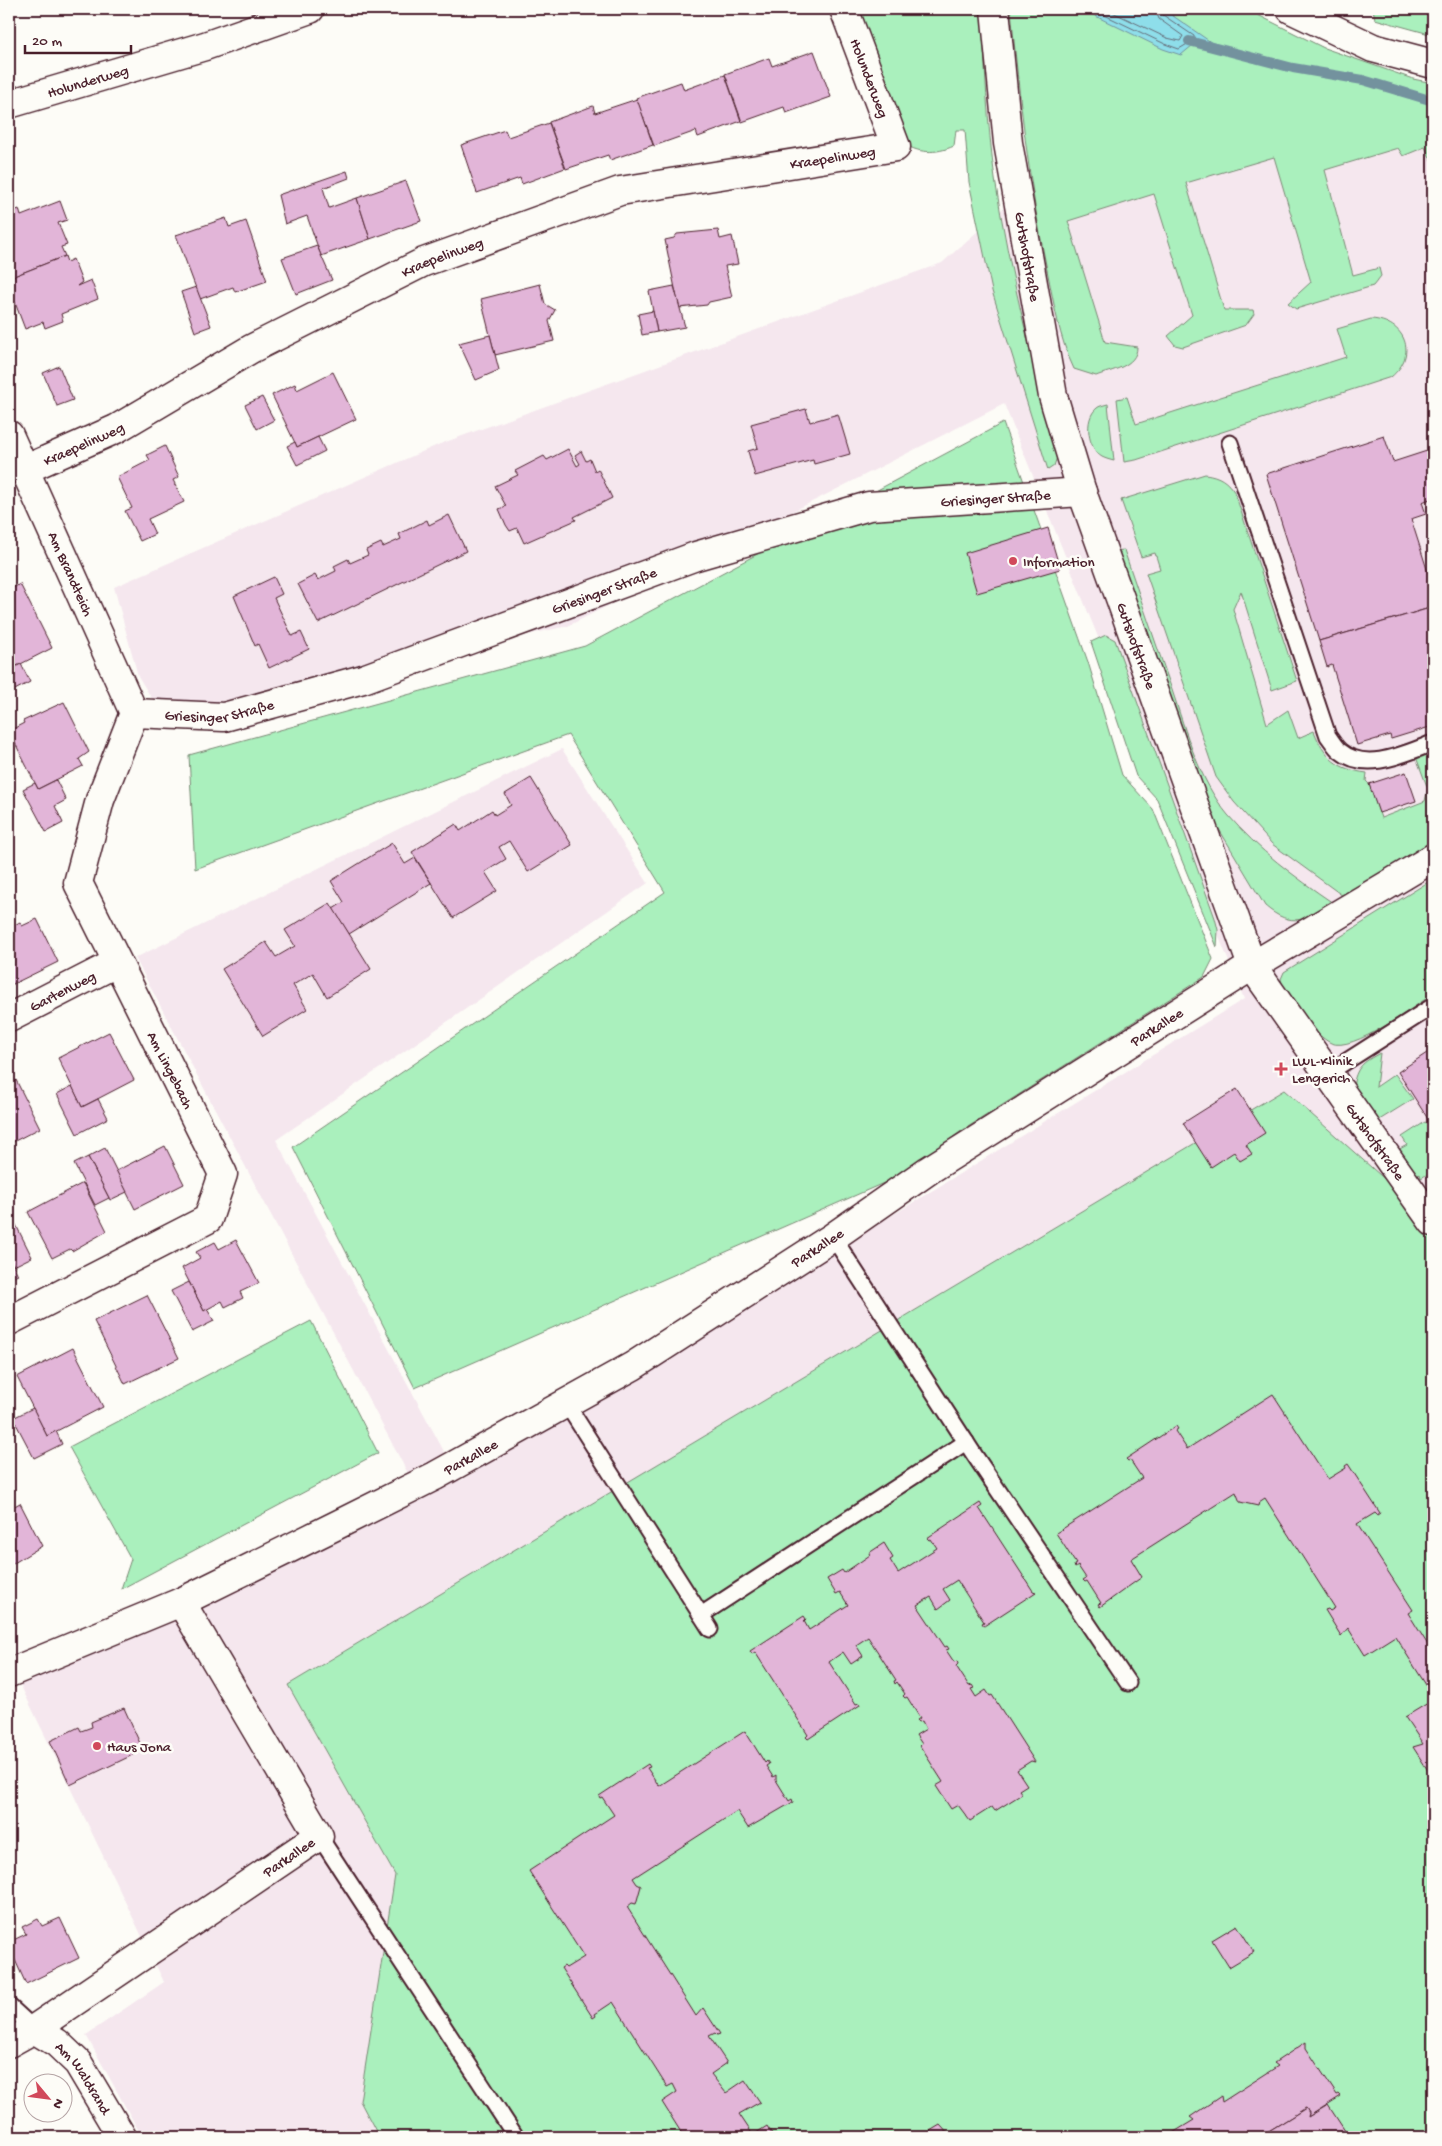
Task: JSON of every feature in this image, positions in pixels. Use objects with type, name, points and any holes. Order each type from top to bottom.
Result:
[{"type":"street","name":"Holunderweg","points":[[9,104],[205,46],[310,9]]},
{"type":"street","name":"Holunderweg","points":[[844,9],[896,147]]},
{"type":"street","name":"Gutshofstraße","points":[[995,9],[1008,143],[1051,386],[1082,492],[1252,966],[1433,1222]]},
{"type":"street","points":[[1291,9],[1373,48],[1433,64]]},
{"type":"street","name":"Kraepelinweg","points":[[24,470],[116,429],[251,349],[424,262],[620,191],[896,147]]},
{"type":"street","name":"Am Brandteich","points":[[9,435],[134,713]]},
{"type":"street","name":"Griesinger Straße","points":[[134,713],[224,718],[354,682],[696,556],[869,506],[1082,492]]},
{"type":"street","name":"Am Lingebach","points":[[9,1321],[208,1219],[223,1174],[116,963],[78,883],[100,800],[134,713]]},
{"type":"street","name":"Parkallee","points":[[9,1673],[181,1602],[436,1476],[633,1366],[833,1237],[929,1170],[1252,966],[1433,858]]},
{"type":"street","name":"Gartenweg","points":[[9,1018],[116,963]]},
{"type":"street","name":"Parkallee","points":[[34,2030],[319,1836],[181,1602]]},
{"type":"street","points":[[9,2043],[34,2030]]},
{"type":"street","name":"Am Waldrand","points":[[34,2030],[57,2043],[78,2063],[122,2137]]},
{"type":"lane","points":[[1230,443],[1328,736],[1340,751],[1356,760],[1392,758],[1433,744]]},
{"type":"lane","points":[[1328,1072],[1433,1006]]},
{"type":"lane","points":[[833,1237],[966,1442],[1128,1683]]},
{"type":"lane","points":[[566,1403],[710,1629]]},
{"type":"lane","points":[[701,1615],[966,1442]]},
{"type":"lane","points":[[319,1836],[516,2137]]},
{"type":"lane","name":"Am Waldrand","points":[[9,2006],[34,2030]]},
{"type":"shaded area","name":"LWL-Klinik Lengerich","points":[[1199,34],[1433,134],[1433,2137],[142,2137],[86,2035],[164,1982],[20,1684],[422,1500],[135,958],[562,749],[648,883],[276,1140],[460,1481],[1244,999],[1004,404],[568,626],[176,711],[152,699],[138,676],[114,587],[440,444],[942,263]]},
{"type":"green space","points":[[850,9],[982,9],[990,137],[995,179],[1007,249],[1022,318],[1058,454],[1054,466],[1048,470],[992,291],[969,182],[965,130],[956,130],[954,146],[947,149],[927,152],[920,151],[902,142]]},
{"type":"green space","points":[[1011,9],[1246,9],[1324,48],[1413,79],[1433,83],[1433,164],[1425,147],[1403,156],[1398,148],[1325,170],[1353,275],[1379,268],[1381,276],[1373,286],[1296,309],[1288,303],[1311,282],[1274,157],[1186,183],[1224,310],[1253,310],[1254,314],[1246,325],[1183,347],[1175,345],[1168,336],[1192,315],[1154,194],[1068,221],[1105,342],[1137,347],[1133,359],[1122,367],[1096,376],[1074,369],[1064,345],[1058,320],[1035,205],[1021,107]]},
{"type":"green space","points":[[1373,9],[1433,9],[1433,35],[1375,19]]},
{"type":"green space","points":[[1371,319],[1383,321],[1392,326],[1400,332],[1404,340],[1406,349],[1404,359],[1400,368],[1391,377],[1136,460],[1124,462],[1117,399],[1127,397],[1136,424],[1346,357],[1337,329]]},
{"type":"green space","points":[[1108,404],[1114,461],[1097,453],[1093,448],[1089,434],[1090,419],[1093,413],[1098,407]]},
{"type":"green space","points":[[1003,423],[1088,662],[1122,775],[1153,809],[1213,959],[1204,977],[960,1132],[902,1175],[415,1388],[293,1147],[665,892],[568,735],[195,869],[189,755],[585,646]]},
{"type":"green space","points":[[1205,474],[1223,480],[1235,493],[1297,681],[1272,690],[1241,591],[1233,609],[1267,724],[1288,710],[1298,738],[1314,731],[1323,749],[1333,761],[1348,769],[1367,773],[1366,781],[1369,784],[1381,818],[1425,801],[1428,789],[1416,757],[1433,752],[1433,840],[1343,896],[1272,844],[1234,802],[1216,777],[1146,573],[1160,569],[1155,553],[1141,557],[1121,500]]},
{"type":"green space","points":[[1124,550],[1188,739],[1209,787],[1228,815],[1252,840],[1291,873],[1333,903],[1315,914],[1299,920],[1292,920],[1283,918],[1265,906],[1201,799],[1114,551]]},
{"type":"green space","points":[[1106,635],[1115,640],[1215,918],[1218,930],[1217,947],[1157,799],[1136,776],[1091,642]]},
{"type":"green space","points":[[1433,879],[1433,994],[1398,1018],[1368,1035],[1341,1044],[1331,1043],[1324,1039],[1311,1026],[1283,987],[1281,979],[1284,972]]},
{"type":"green space","points":[[1380,1053],[1376,1087],[1395,1074],[1413,1099],[1376,1122],[1353,1087],[1361,1066]]},
{"type":"green space","points":[[1284,1090],[1433,1222],[1433,2137],[379,2137],[360,2101],[395,1875],[288,1685]]},
{"type":"green space","points":[[1425,1122],[1430,1125],[1433,1123],[1433,1171],[1421,1178],[1420,1174],[1415,1178],[1396,1151],[1407,1145],[1402,1137]]},
{"type":"green space","points":[[311,1321],[378,1453],[121,1589],[131,1559],[69,1447]]},
{"type":"water","points":[[1081,9],[1163,9],[1215,45],[1193,45],[1181,55],[1163,49]]},
{"type":"building","points":[[814,51],[831,97],[786,113],[784,107],[742,122],[725,74],[769,58],[772,66]]},
{"type":"building","points":[[725,75],[741,121],[698,137],[696,131],[654,146],[636,98],[681,82],[684,90]]},
{"type":"building","points":[[637,99],[653,145],[610,160],[608,155],[566,169],[549,122],[593,106],[595,113]]},
{"type":"building","points":[[549,123],[565,168],[522,184],[520,178],[477,193],[461,145],[505,130],[508,137]]},
{"type":"building","points":[[347,171],[349,178],[323,188],[329,208],[357,198],[370,239],[321,256],[307,216],[285,224],[278,195]]},
{"type":"building","points":[[406,181],[421,221],[370,239],[357,198]]},
{"type":"building","points":[[60,201],[67,220],[58,223],[67,245],[61,247],[65,256],[9,278],[9,213],[19,209],[21,216]]},
{"type":"building","points":[[226,218],[229,227],[246,221],[267,281],[235,292],[233,287],[200,299],[176,235]]},
{"type":"building","points":[[718,230],[720,239],[732,236],[738,264],[725,266],[732,297],[709,302],[707,305],[679,308],[665,240],[674,238],[677,234]]},
{"type":"building","points":[[317,246],[332,280],[296,294],[282,258]]},
{"type":"building","points":[[65,256],[67,262],[73,259],[82,282],[77,286],[91,280],[98,299],[61,314],[63,321],[45,328],[43,322],[25,329],[9,287],[9,278]]},
{"type":"building","points":[[540,284],[545,304],[555,310],[549,321],[554,341],[495,355],[481,299]]},
{"type":"building","points":[[674,286],[685,327],[657,332],[649,291]]},
{"type":"building","points":[[196,287],[211,326],[195,332],[181,292]]},
{"type":"building","points":[[653,311],[657,332],[642,335],[638,314]]},
{"type":"building","points":[[490,335],[499,370],[476,380],[459,343]]},
{"type":"building","points":[[59,366],[73,400],[57,406],[43,373]]},
{"type":"building","points":[[333,372],[356,419],[297,447],[272,395],[295,384],[297,390]]},
{"type":"building","points":[[262,397],[274,420],[257,429],[245,405]]},
{"type":"building","points":[[806,409],[810,422],[838,414],[850,454],[814,464],[813,460],[755,476],[748,451],[758,448],[751,424]]},
{"type":"building","points":[[1384,436],[1393,462],[1433,449],[1433,498],[1422,502],[1426,514],[1411,519],[1433,588],[1433,607],[1319,641],[1266,474]]},
{"type":"building","points":[[318,437],[325,451],[297,465],[287,446],[295,442],[297,447]]},
{"type":"building","points":[[165,446],[179,477],[173,480],[184,502],[148,519],[155,534],[140,541],[125,511],[132,508],[117,477],[150,460],[147,455]]},
{"type":"building","points":[[568,449],[577,466],[580,464],[575,455],[581,451],[586,461],[590,459],[595,471],[598,469],[612,498],[574,517],[576,520],[524,543],[517,528],[510,531],[506,525],[499,509],[506,506],[495,486],[518,475],[515,471],[544,456],[547,460]]},
{"type":"building","points":[[449,515],[466,551],[318,623],[298,584],[315,575],[318,580],[336,571],[334,566],[348,559],[350,563],[368,555],[366,550],[381,543],[383,547],[401,539],[399,534],[427,520],[429,525]]},
{"type":"building","points":[[1433,526],[1433,543],[1428,528]]},
{"type":"building","name":"Information","points":[[1048,528],[1060,569],[977,593],[965,553]]},
{"type":"building","points":[[274,577],[282,594],[274,598],[292,636],[301,632],[309,649],[269,668],[258,644],[255,646],[234,596]]},
{"type":"building","points":[[20,584],[52,648],[9,670],[9,590]]},
{"type":"building","points":[[1430,608],[1433,619],[1433,726],[1391,739],[1390,735],[1357,745],[1332,665],[1327,667],[1319,641]]},
{"type":"building","points":[[21,664],[30,682],[9,693],[9,670]]},
{"type":"building","points":[[64,702],[89,752],[79,759],[83,766],[38,789],[9,731],[24,723],[23,721]]},
{"type":"building","points":[[1406,772],[1416,801],[1379,813],[1369,784]]},
{"type":"building","points":[[531,778],[572,845],[528,872],[509,841],[499,847],[506,859],[485,872],[497,891],[453,918],[412,852],[456,824],[460,831],[492,810],[495,815],[511,805],[505,794]]},
{"type":"building","points":[[56,780],[66,800],[55,806],[63,823],[46,832],[23,789],[35,783],[38,789]]},
{"type":"building","points":[[392,843],[405,864],[415,858],[431,883],[349,934],[333,909],[344,902],[331,881]]},
{"type":"building","points":[[330,903],[371,969],[327,997],[313,973],[293,985],[307,1009],[263,1036],[222,969],[266,942],[276,957],[295,946],[285,930]]},
{"type":"building","points":[[37,919],[58,962],[9,986],[9,928],[20,922],[22,926]]},
{"type":"building","points":[[109,1032],[134,1080],[82,1107],[58,1058]]},
{"type":"building","points":[[1433,1049],[1433,1116],[1428,1119],[1398,1072]]},
{"type":"building","points":[[16,1080],[40,1128],[9,1144],[9,1084]]},
{"type":"building","points":[[72,1086],[82,1107],[98,1099],[108,1118],[77,1134],[57,1094]]},
{"type":"building","points":[[1237,1089],[1265,1133],[1246,1145],[1252,1154],[1240,1161],[1234,1152],[1211,1167],[1183,1123]]},
{"type":"building","points":[[165,1146],[184,1184],[135,1209],[116,1171]]},
{"type":"building","points":[[105,1148],[127,1192],[110,1200],[88,1157]]},
{"type":"building","points":[[88,1157],[109,1198],[95,1205],[74,1164]]},
{"type":"building","points":[[83,1183],[107,1231],[72,1251],[70,1249],[52,1258],[28,1212]]},
{"type":"building","points":[[11,1215],[32,1257],[14,1266],[9,1256],[9,1216]]},
{"type":"building","points":[[236,1240],[259,1283],[240,1292],[243,1298],[225,1307],[222,1301],[204,1311],[182,1268],[200,1258],[196,1252],[215,1242],[219,1249]]},
{"type":"building","points":[[9,1256],[18,1275],[9,1279]]},
{"type":"building","points":[[189,1282],[204,1311],[207,1309],[214,1321],[192,1332],[171,1291]]},
{"type":"building","points":[[147,1295],[179,1358],[125,1384],[94,1321]]},
{"type":"building","points":[[73,1348],[103,1407],[47,1436],[17,1377]]},
{"type":"building","points":[[1273,1394],[1328,1479],[1346,1468],[1345,1466],[1348,1464],[1380,1513],[1377,1515],[1375,1513],[1357,1524],[1413,1610],[1408,1613],[1433,1653],[1433,1696],[1395,1636],[1365,1655],[1348,1628],[1341,1636],[1325,1610],[1328,1609],[1330,1611],[1335,1608],[1265,1498],[1259,1502],[1258,1506],[1240,1502],[1236,1492],[1131,1559],[1142,1577],[1100,1607],[1098,1604],[1101,1603],[1087,1581],[1083,1580],[1086,1578],[1078,1566],[1075,1568],[1074,1565],[1076,1564],[1056,1533],[1142,1478],[1130,1460],[1126,1459],[1176,1426],[1178,1429],[1175,1431],[1187,1449]]},
{"type":"building","points":[[33,1408],[47,1436],[56,1431],[62,1444],[34,1458],[13,1418]]},
{"type":"building","points":[[20,1503],[42,1546],[9,1566],[9,1509]]},
{"type":"building","points":[[980,1503],[982,1506],[979,1508],[1033,1591],[1036,1592],[984,1626],[982,1623],[984,1622],[957,1580],[943,1589],[950,1600],[938,1609],[931,1597],[917,1605],[945,1647],[947,1646],[949,1649],[946,1650],[954,1662],[957,1661],[958,1664],[956,1666],[969,1686],[972,1685],[974,1688],[971,1689],[976,1697],[986,1690],[990,1696],[992,1695],[1035,1762],[1031,1761],[1017,1770],[1027,1785],[1019,1790],[1022,1794],[995,1811],[992,1807],[970,1821],[958,1805],[951,1809],[936,1786],[943,1782],[920,1746],[922,1744],[916,1735],[926,1729],[922,1721],[919,1722],[917,1720],[920,1718],[907,1697],[903,1696],[905,1694],[897,1682],[895,1684],[894,1681],[896,1680],[868,1637],[856,1645],[863,1656],[851,1664],[843,1652],[829,1662],[856,1704],[859,1703],[860,1705],[808,1739],[806,1737],[808,1735],[755,1652],[752,1654],[750,1651],[804,1616],[806,1619],[804,1621],[809,1630],[848,1605],[840,1592],[836,1594],[827,1579],[842,1570],[844,1573],[884,1543],[893,1558],[890,1560],[898,1573],[937,1548],[931,1539],[927,1538]]},
{"type":"building","points":[[1433,1700],[1433,1766],[1429,1772],[1413,1747],[1423,1744],[1405,1717]]},
{"type":"building","name":"Haus Jona","points":[[124,1708],[143,1750],[70,1785],[50,1741],[79,1727],[81,1731],[92,1727],[91,1722]]},
{"type":"building","points":[[745,1731],[765,1763],[767,1761],[769,1764],[766,1766],[773,1777],[776,1775],[776,1780],[789,1801],[792,1799],[793,1802],[748,1828],[737,1811],[633,1878],[641,1886],[636,1904],[632,1903],[627,1907],[696,2016],[703,2008],[720,2034],[717,2035],[715,2033],[709,2036],[727,2063],[711,2074],[726,2093],[745,2080],[760,2102],[739,2114],[753,2135],[767,2126],[774,2137],[684,2137],[662,2102],[677,2092],[673,2084],[667,2087],[613,2002],[595,2014],[596,2016],[593,2018],[561,1968],[564,1966],[566,1968],[584,1957],[529,1871],[614,1815],[602,1797],[600,1798],[599,1796],[648,1764],[650,1767],[647,1768],[659,1786]]},
{"type":"building","points":[[60,1918],[79,1958],[26,1984],[9,1947],[9,1942],[26,1934],[22,1927],[38,1919],[42,1926]]},
{"type":"building","points":[[1237,1925],[1254,1952],[1229,1967],[1212,1940]]},
{"type":"building","points":[[1306,2042],[1306,2048],[1337,2095],[1341,2096],[1308,2117],[1309,2113],[1306,2108],[1259,2137],[1166,2137],[1194,2120],[1190,2117],[1221,2096],[1222,2102],[1278,2066],[1274,2063]]},
{"type":"building","points":[[1328,2105],[1349,2137],[1259,2137],[1306,2108],[1309,2113],[1308,2117]]},
{"type":"building","points":[[940,2125],[951,2137],[929,2137],[933,2134],[930,2131]]},
{"type":"waterway","points":[[1189,41],[1293,68],[1363,80],[1433,101]]},
{"type":"place","name":"Information","points":[[1013,561]]},
{"type":"place","name":"LWL-Klinik Lengerich","points":[[1281,1069]]},
{"type":"place","name":"Haus Jona","points":[[97,1746]]}]
